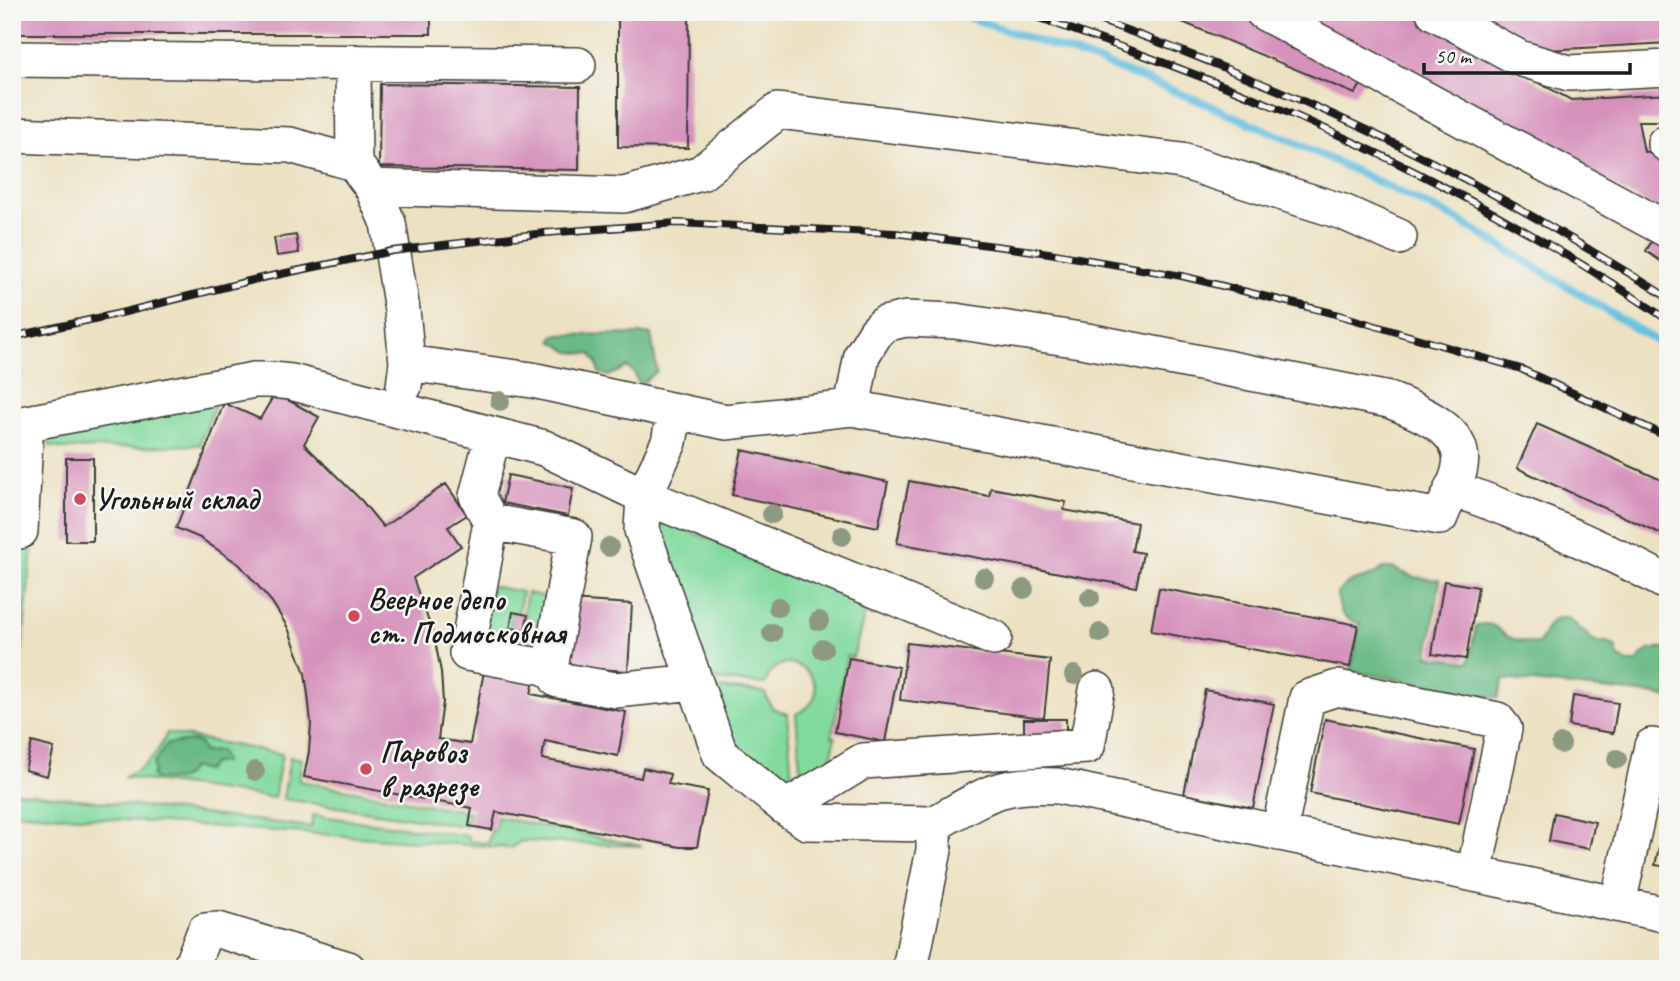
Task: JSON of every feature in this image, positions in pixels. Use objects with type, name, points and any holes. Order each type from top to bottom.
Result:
[{"type":"lane","points":[[1263,12],[1668,230]]},
{"type":"lane","points":[[1434,12],[1519,58],[1569,73],[1668,68]]},
{"type":"lane","points":[[12,59],[578,65]]},
{"type":"lane","points":[[352,62],[363,175],[388,223],[402,310],[407,363],[397,410]]},
{"type":"lane","points":[[12,135],[290,145],[363,175],[624,195],[701,173],[778,111],[1182,160],[1343,212],[1399,237]]},
{"type":"lane","points":[[407,363],[532,380],[726,422],[852,408],[1440,517],[1461,466],[1460,455],[1446,430],[1428,416],[1388,400],[1087,341],[955,321],[906,319],[884,324],[862,355],[852,408]]},
{"type":"lane","points":[[20,531],[25,439],[17,425],[254,380],[272,380],[544,449],[644,496],[994,638]]},
{"type":"lane","points":[[676,411],[669,442],[644,496],[642,530],[720,754],[807,822],[934,824],[993,791],[1013,786],[1058,786],[1668,915]]},
{"type":"lane","points":[[493,435],[477,496],[491,522],[467,653],[550,668]]},
{"type":"lane","points":[[1452,488],[1523,514],[1627,561],[1668,583]]},
{"type":"lane","points":[[491,522],[574,537],[550,668],[558,680],[616,690],[695,682]]},
{"type":"lane","points":[[1279,833],[1307,698],[1336,688],[1497,720],[1504,729],[1474,874]]},
{"type":"lane","points":[[786,808],[863,761],[1087,746],[1097,690]]},
{"type":"lane","points":[[1618,904],[1652,746],[1668,750]]},
{"type":"lane","points":[[910,969],[934,850],[934,824]]},
{"type":"lane","points":[[190,969],[205,931],[218,930],[348,969]]},
{"type":"green space","points":[[651,334],[657,371],[644,382],[637,381],[635,374],[628,367],[609,376],[599,373],[591,354],[570,352],[552,341],[555,335]]},
{"type":"green space","points":[[216,403],[199,445],[64,449],[50,446],[41,436]]},
{"type":"green space","points":[[664,522],[869,598],[853,657],[847,656],[832,736],[835,737],[828,779],[802,792],[796,714],[810,704],[815,693],[814,681],[806,671],[796,665],[784,664],[773,669],[765,684],[703,679],[658,553],[661,525]]},
{"type":"green space","points":[[12,537],[33,538],[20,675],[12,674]]},
{"type":"green space","points":[[1383,568],[1393,568],[1413,577],[1440,580],[1428,656],[1469,662],[1476,625],[1484,624],[1497,628],[1514,639],[1539,644],[1551,622],[1567,617],[1595,642],[1606,642],[1615,646],[1618,657],[1627,662],[1637,662],[1650,650],[1668,649],[1668,698],[1503,679],[1498,698],[1351,671],[1360,623],[1342,614],[1337,594],[1348,584],[1371,576]]},
{"type":"green space","points":[[492,586],[522,592],[518,613],[513,612],[510,627],[514,628],[510,651],[481,644]]},
{"type":"green space","points":[[527,593],[557,599],[546,658],[516,652],[520,630],[525,630],[528,615],[523,614]]},
{"type":"green space","points":[[706,687],[764,692],[772,708],[787,714],[793,792],[730,745]]},
{"type":"green space","points":[[167,733],[282,754],[274,798],[123,777],[150,760]]},
{"type":"green space","points":[[194,741],[199,743],[204,752],[220,751],[224,762],[213,763],[206,771],[192,767],[177,780],[155,779],[152,776],[153,765],[167,744]]},
{"type":"green space","points":[[290,757],[302,759],[299,781],[469,812],[466,826],[283,799]]},
{"type":"green space","points":[[12,791],[311,827],[313,815],[469,836],[468,841],[488,843],[491,831],[495,830],[497,817],[642,846],[521,841],[511,848],[12,812]]},
{"type":"building","points":[[12,12],[431,12],[431,34],[12,34]]},
{"type":"building","points":[[618,12],[689,12],[688,148],[618,147]]},
{"type":"building","points":[[1178,12],[1240,12],[1294,39],[1290,48],[1339,64],[1364,80],[1355,94],[1175,19]]},
{"type":"building","points":[[1284,12],[1408,12],[1571,100],[1668,94],[1668,121],[1638,121],[1644,152],[1661,151],[1663,164],[1668,164],[1668,215]]},
{"type":"building","points":[[1461,12],[1668,12],[1668,43],[1530,51],[1502,38],[1503,29],[1490,29],[1488,16],[1461,16]]},
{"type":"building","points":[[380,84],[580,87],[579,170],[379,167]]},
{"type":"building","points":[[296,235],[299,253],[277,256],[274,238]]},
{"type":"building","points":[[1655,236],[1668,244],[1668,266],[1646,251]]},
{"type":"building","name":"Веерное депо ст. Подмосковная","points":[[275,393],[319,417],[304,444],[362,501],[383,527],[446,484],[467,515],[448,527],[461,546],[413,578],[434,636],[441,672],[443,702],[438,739],[470,744],[485,666],[535,676],[531,694],[626,712],[618,756],[545,741],[542,759],[641,778],[643,768],[670,774],[668,784],[708,791],[697,847],[680,847],[496,812],[492,830],[469,826],[472,808],[304,777],[311,723],[308,695],[305,673],[288,628],[272,602],[240,565],[200,538],[176,528],[224,403],[260,419]]},
{"type":"building","points":[[1537,424],[1668,483],[1668,537],[1517,468]]},
{"type":"building","points":[[742,450],[888,482],[878,527],[732,495]]},
{"type":"building","name":"Угольный склад","points":[[66,458],[93,458],[93,541],[66,541]]},
{"type":"building","points":[[508,475],[573,488],[568,516],[502,503]]},
{"type":"building","points":[[909,481],[989,496],[991,488],[1066,502],[1064,510],[1137,523],[1132,551],[1143,553],[1136,587],[897,543]]},
{"type":"building","points":[[1444,581],[1478,587],[1466,659],[1432,654]]},
{"type":"building","points":[[1159,588],[1358,625],[1350,667],[1151,631]]},
{"type":"building","points":[[569,600],[632,604],[628,671],[565,667]]},
{"type":"building","points":[[513,612],[528,615],[525,630],[510,628]]},
{"type":"building","points":[[907,643],[1050,660],[1044,718],[900,700]]},
{"type":"building","points":[[849,658],[899,667],[885,742],[835,732]]},
{"type":"building","points":[[1205,690],[1274,704],[1253,808],[1184,794]]},
{"type":"building","points":[[1573,696],[1618,703],[1613,733],[1569,726]]},
{"type":"building","points":[[1024,719],[1066,719],[1066,741],[1024,741]]},
{"type":"building","points":[[1325,719],[1474,749],[1459,824],[1310,793]]},
{"type":"building","points":[[32,742],[54,748],[47,776],[25,770]]},
{"type":"building","points":[[1554,813],[1595,822],[1589,849],[1549,841]]},
{"type":"building","points":[[1660,843],[1668,845],[1668,867],[1655,865]]},
{"type":"waterway","points":[[961,15],[1103,63],[1307,148],[1458,220],[1668,348]]},
{"type":"railway","points":[[1022,12],[1231,89],[1366,148],[1521,228],[1668,320]]},
{"type":"railway","points":[[1076,12],[1204,60],[1392,142],[1514,206],[1668,298]]},
{"type":"railway","points":[[12,337],[257,279],[392,251],[545,233],[676,223],[895,233],[1049,253],[1182,276],[1332,313],[1521,369],[1668,437]]},
{"type":"place","name":"Угольный склад","points":[[80,499]]},
{"type":"place","name":"Веерное депо ст. Подмосковная","points":[[354,616]]},
{"type":"place","name":"Паровоз в разрезе","points":[[366,769]]}]
